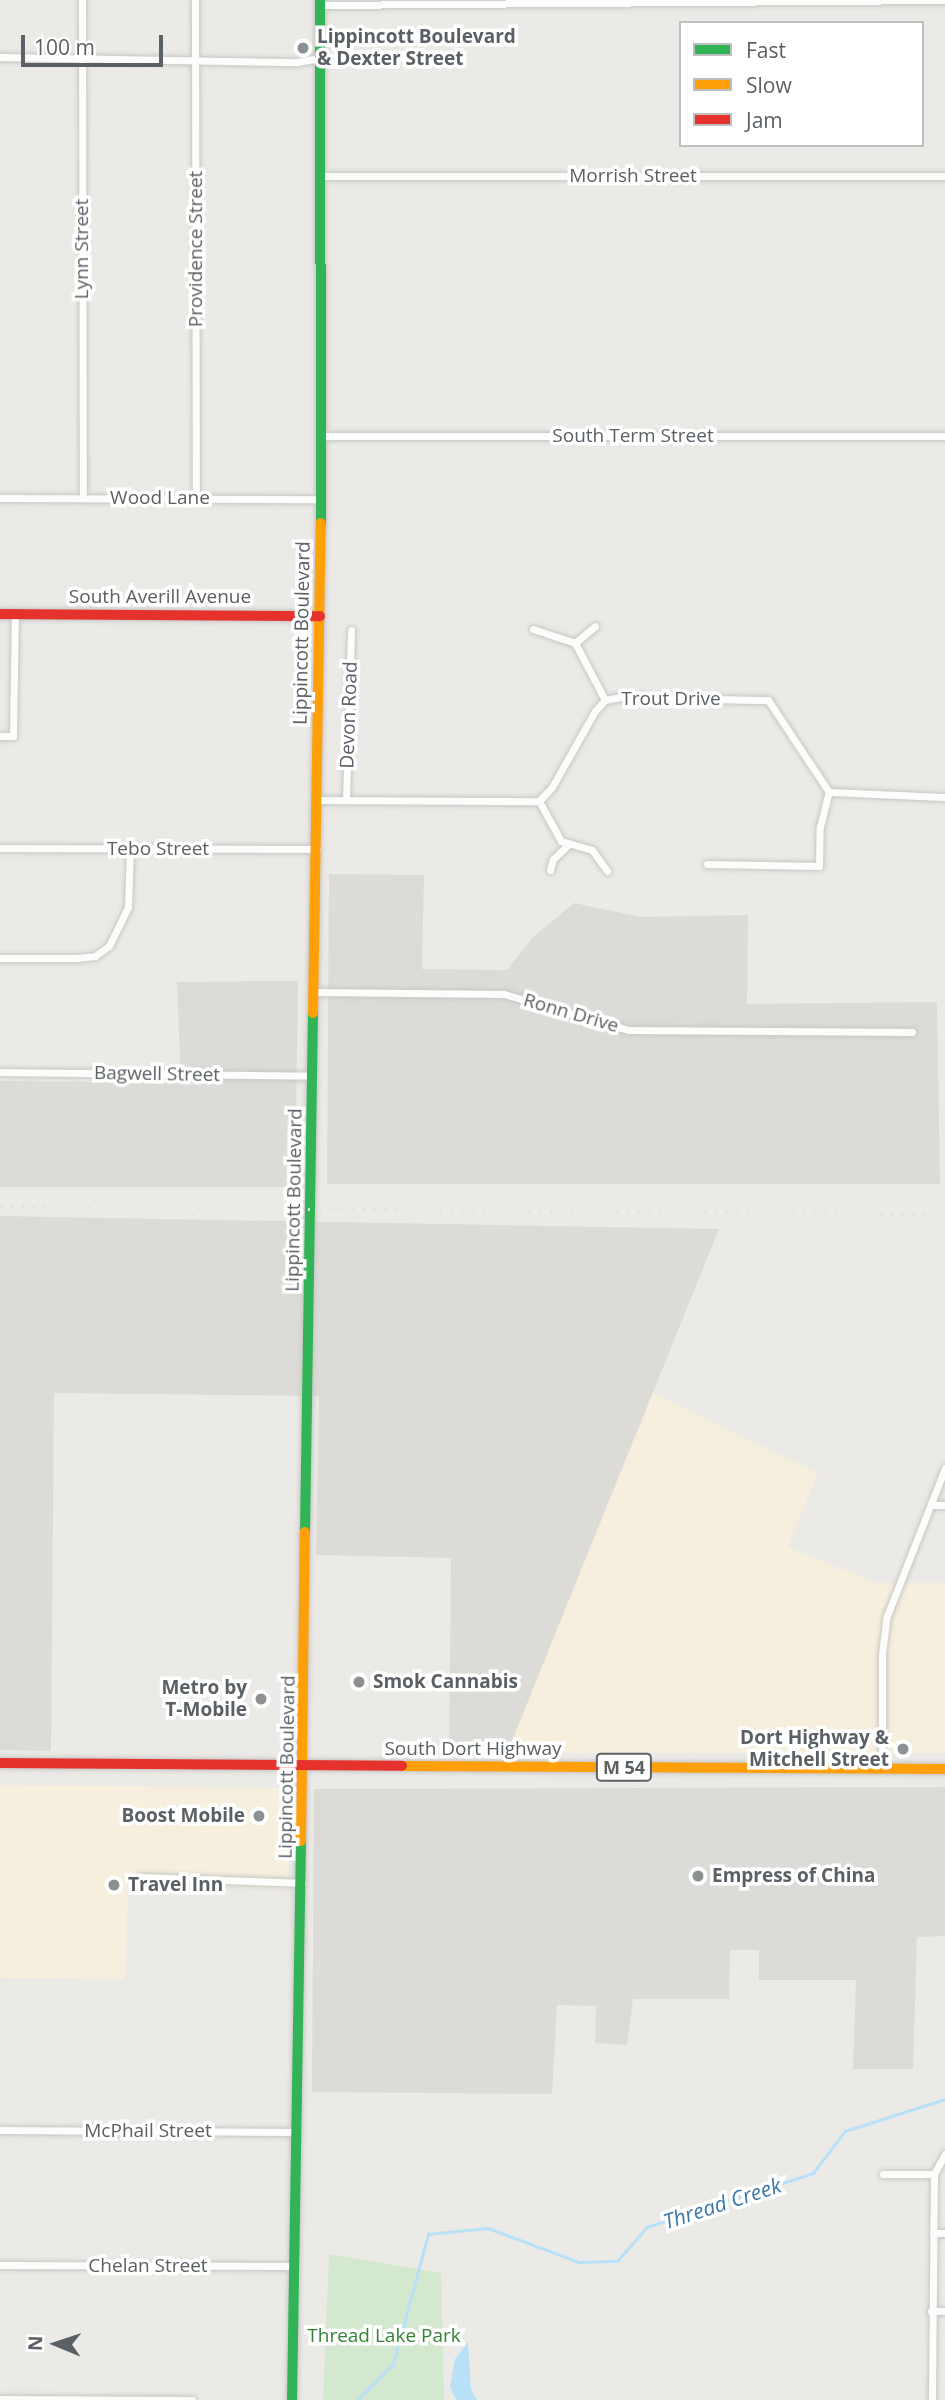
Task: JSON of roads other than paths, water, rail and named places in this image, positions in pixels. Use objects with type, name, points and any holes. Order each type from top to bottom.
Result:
[{"type":"street","name":"Lynn Street","points":[[82,0],[83,498]]},
{"type":"street","name":"Providence Street","points":[[195,0],[196,498]]},
{"type":"street","points":[[320,2],[945,0]]},
{"type":"street","name":"Lippincott Boulevard","points":[[292,2400],[320,616],[320,2]]},
{"type":"street","points":[[0,57],[297,62],[320,58]]},
{"type":"street","name":"Morrish Street","points":[[320,176],[945,176]]},
{"type":"street","name":"South Term Street","points":[[321,436],[945,436]]},
{"type":"street","name":"Wood Lane","points":[[0,498],[321,499]]},
{"type":"street","name":"South Averill Avenue","points":[[0,614],[320,616]]},
{"type":"street","points":[[0,736],[13,736],[15,614]]},
{"type":"street","points":[[575,643],[595,626]]},
{"type":"street","points":[[533,629],[575,643],[605,701]]},
{"type":"street","name":"Devon Road","points":[[346,800],[351,630]]},
{"type":"street","name":"Trout Drive","points":[[540,801],[605,701],[621,697],[768,700],[829,792]]},
{"type":"street","points":[[708,864],[819,866],[820,827],[829,792],[945,797]]},
{"type":"street","points":[[317,800],[540,801],[565,843],[592,850],[607,871]]},
{"type":"street","points":[[550,870],[553,859],[565,843]]},
{"type":"street","name":"Tebo Street","points":[[0,848],[317,849]]},
{"type":"street","points":[[0,958],[77,958],[95,956],[109,946],[128,907],[130,849]]},
{"type":"street","name":"Ronn Drive","points":[[314,992],[504,994],[629,1030],[912,1032]]},
{"type":"street","name":"Bagwell Street","points":[[0,1072],[313,1076]]},
{"type":"street","points":[[882,1768],[882,1654],[887,1616],[945,1468]]},
{"type":"street","points":[[932,1505],[945,1505]]},
{"type":"street","name":"South Dort Highway","points":[[0,1763],[945,1769]]},
{"type":"street","points":[[139,1877],[302,1883]]},
{"type":"street","name":"McPhail Street","points":[[0,2130],[297,2132]]},
{"type":"street","points":[[932,2400],[934,2174],[945,2154]]},
{"type":"street","points":[[883,2174],[934,2174]]},
{"type":"street","points":[[933,2233],[945,2233]]},
{"type":"street","name":"Chelan Street","points":[[0,2265],[295,2266]]},
{"type":"street","points":[[931,2311],[945,2311]]},
{"type":"street","points":[[0,2399],[192,2400]]},
{"type":"water","points":[[468,2342],[471,2389],[477,2400],[456,2400],[450,2387],[455,2359]]},
{"type":"waterway","name":"Thread Creek","points":[[357,2400],[393,2364],[428,2234],[488,2228],[579,2262],[617,2261],[647,2227],[813,2173],[845,2131],[945,2099]]},
{"type":"railway","points":[[0,1206],[945,1214]]},
{"type":"place","name":"Lippincott Boulevard & Dexter Street","points":[[303,48]]},
{"type":"place","name":"Smok Cannabis","points":[[359,1682]]},
{"type":"place","name":"Metro by T-Mobile","points":[[261,1699]]},
{"type":"place","name":"Dort Highway & Mitchell Street","points":[[903,1749]]},
{"type":"place","name":"Boost Mobile","points":[[259,1816]]},
{"type":"place","name":"Empress of China","points":[[698,1876]]},
{"type":"place","name":"Travel Inn","points":[[114,1885]]},
{"type":"park label","name":"Thread Lake Park","points":[[384,2336]]}]
